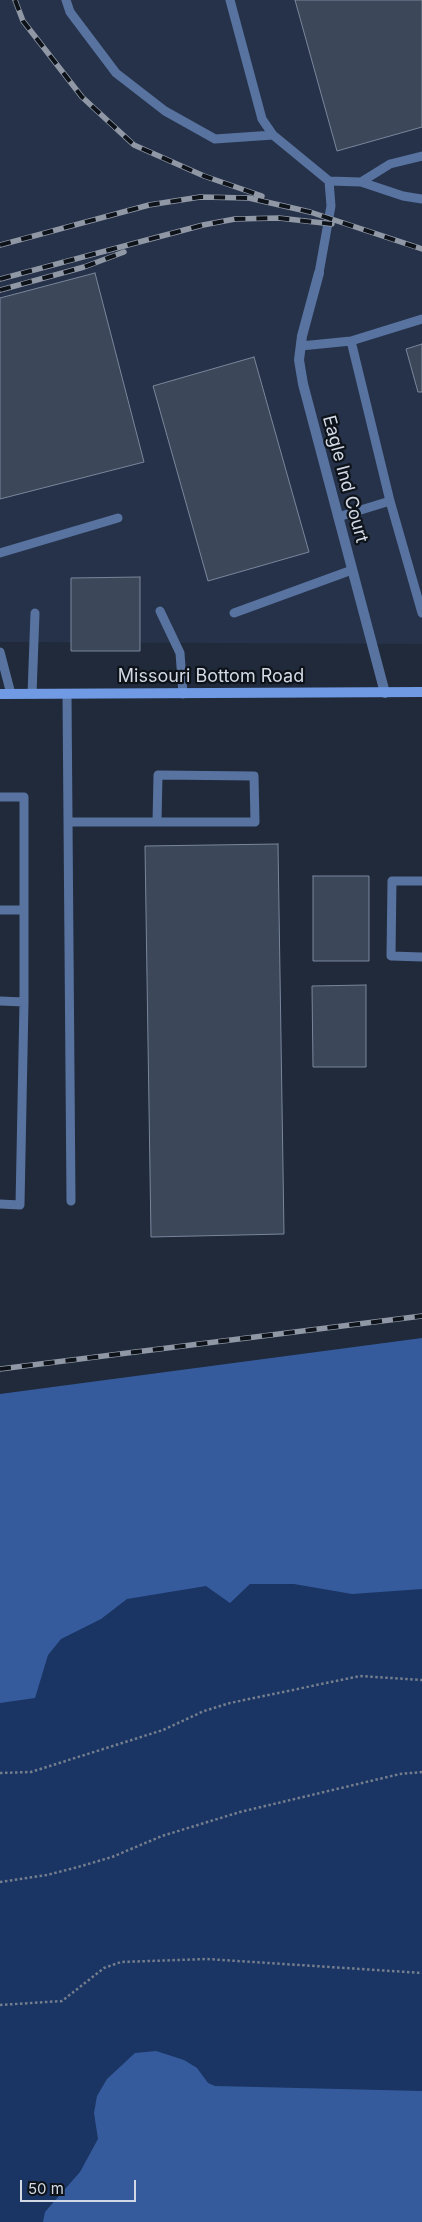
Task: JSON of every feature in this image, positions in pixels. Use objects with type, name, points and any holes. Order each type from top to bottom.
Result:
[{"type":"street","name":"Eagle Ind Court","points":[[319,273],[299,360],[303,384],[385,693]]},
{"type":"street","name":"Missouri Bottom Road","points":[[0,694],[422,692]]},
{"type":"lane","points":[[66,0],[70,12],[116,73],[165,111],[215,139],[273,135]]},
{"type":"lane","points":[[230,0],[262,119],[273,135],[329,181],[361,182],[403,196],[422,199]]},
{"type":"lane","points":[[361,182],[390,164],[422,156]]},
{"type":"lane","points":[[319,273],[331,206],[329,181]]},
{"type":"lane","points":[[301,346],[351,341],[422,320]]},
{"type":"lane","points":[[351,341],[390,501],[422,614]]},
{"type":"lane","points":[[338,517],[390,501]]},
{"type":"lane","points":[[0,553],[118,518]]},
{"type":"lane","points":[[234,614],[352,570]]},
{"type":"lane","points":[[160,611],[180,653],[183,694]]},
{"type":"lane","points":[[32,694],[35,613]]},
{"type":"lane","points":[[0,652],[11,694]]},
{"type":"lane","points":[[67,694],[71,1201]]},
{"type":"lane","points":[[68,822],[157,822],[255,822],[254,776],[158,775],[157,822]]},
{"type":"lane","points":[[0,797],[24,796],[24,1002],[20,1205],[0,1204]]},
{"type":"lane","points":[[422,881],[392,881],[391,956],[422,956]]},
{"type":"lane","points":[[0,910],[24,910]]},
{"type":"lane","points":[[0,1001],[24,1002]]},
{"type":"path","points":[[0,1773],[31,1772],[177,1726],[204,1711],[230,1703],[360,1676],[422,1680]]},
{"type":"path","points":[[0,1882],[47,1875],[78,1867],[112,1857],[162,1836],[240,1812],[348,1785],[400,1774],[422,1772]]},
{"type":"path","points":[[0,2005],[62,2001],[104,1968],[121,1962],[207,1959],[422,1973]]},
{"type":"shaded area","points":[[0,0],[422,0],[422,644],[0,642]]},
{"type":"shaded area","points":[[422,1338],[422,1589],[352,1594],[294,1584],[250,1584],[230,1603],[206,1586],[127,1599],[101,1619],[61,1639],[48,1655],[35,1698],[0,1703],[0,1394]]},
{"type":"shaded area","points":[[422,1532],[422,2222],[0,2222],[0,1609]]},
{"type":"shaded area","points":[[156,2051],[184,2060],[197,2068],[208,2083],[215,2086],[422,2091],[422,2222],[43,2222],[45,2212],[80,2172],[98,2139],[94,2113],[97,2096],[107,2079],[135,2053]]},
{"type":"building","points":[[295,0],[422,0],[422,127],[337,151]]},
{"type":"building","points":[[95,273],[144,462],[0,499],[0,298]]},
{"type":"building","points":[[422,344],[422,392],[418,392],[406,349]]},
{"type":"building","points":[[254,357],[309,552],[208,581],[153,386]]},
{"type":"building","points":[[140,577],[140,651],[71,651],[71,578]]},
{"type":"building","points":[[278,844],[284,1234],[151,1237],[145,846]]},
{"type":"building","points":[[313,876],[369,876],[369,961],[313,961]]},
{"type":"building","points":[[366,985],[366,1067],[313,1067],[312,986]]},
{"type":"railway","points":[[15,0],[23,21],[82,97],[134,145],[204,176],[262,196]]},
{"type":"railway","points":[[0,245],[149,205],[200,197],[249,198],[310,212],[422,249]]},
{"type":"railway","points":[[0,279],[203,225],[235,219],[279,218],[332,224]]},
{"type":"railway","points":[[0,290],[84,267],[124,252]]},
{"type":"railway","points":[[0,1369],[422,1316]]}]
